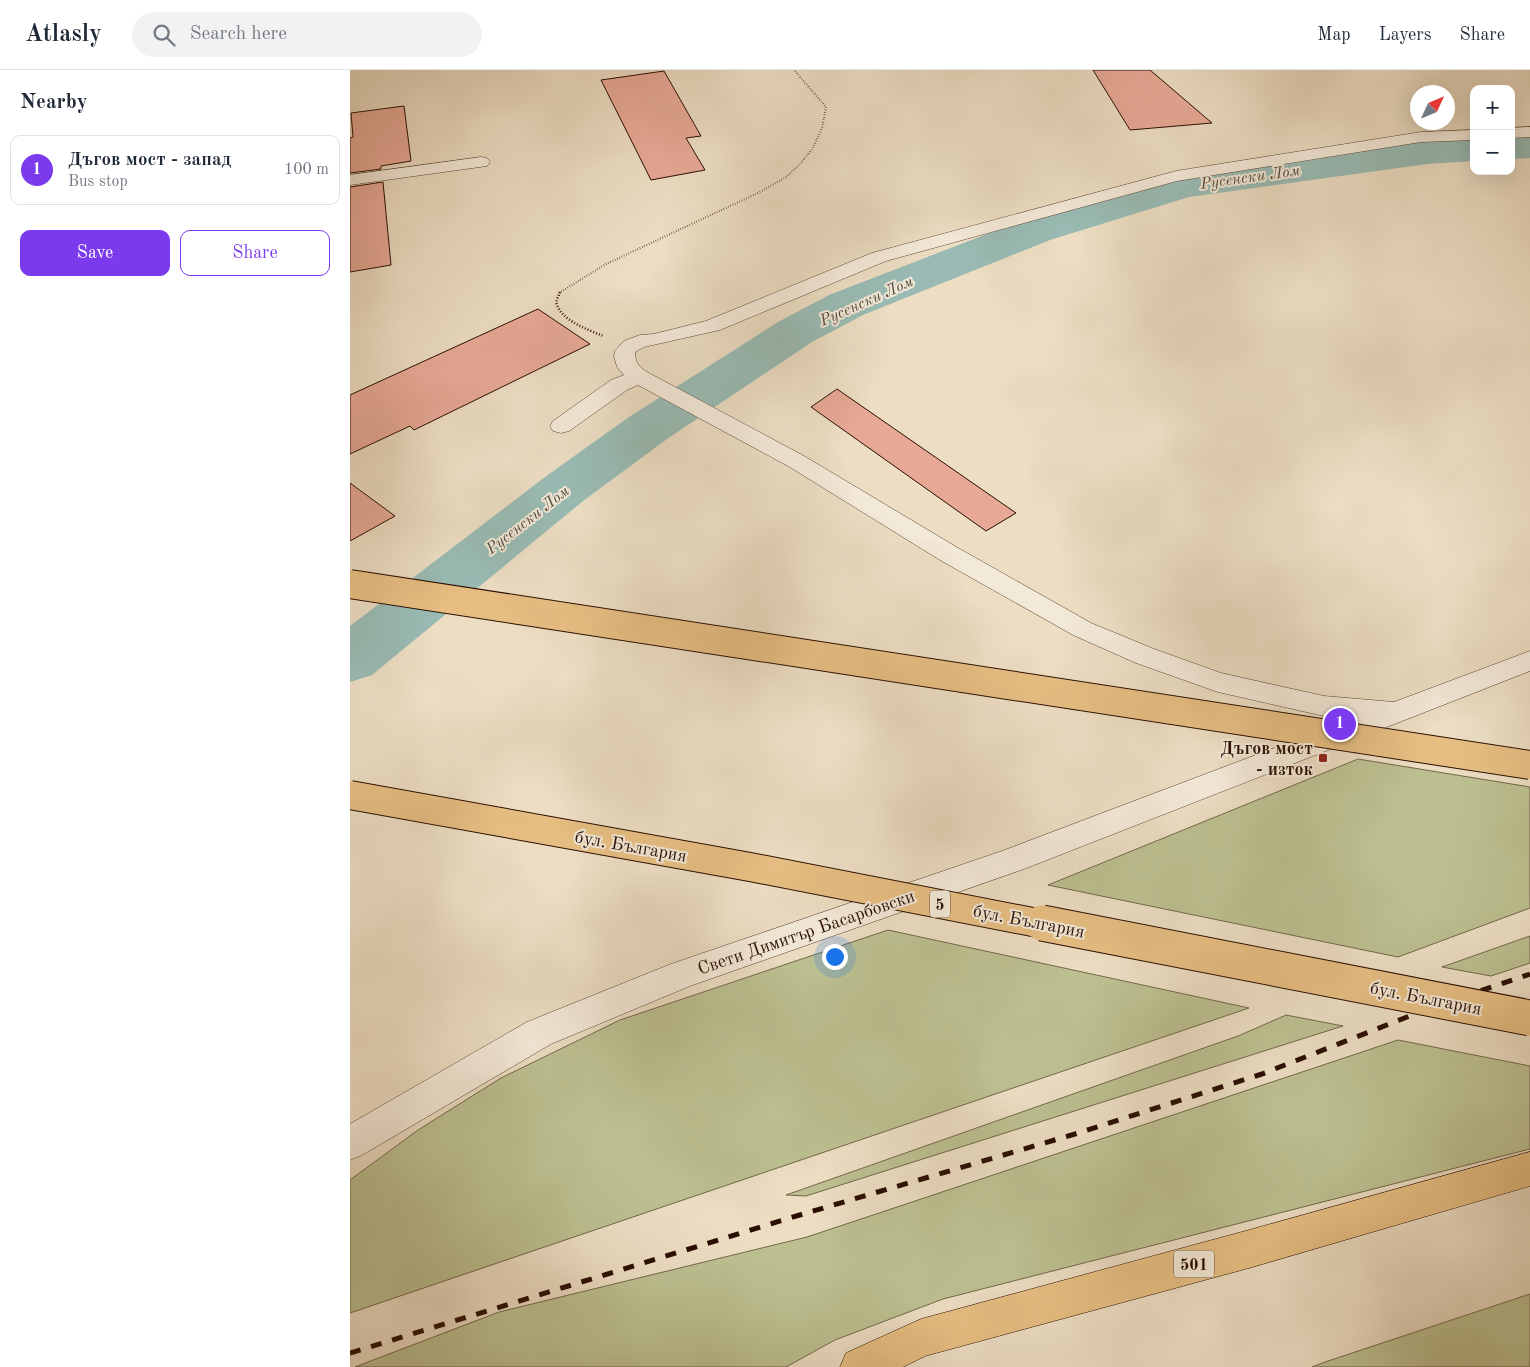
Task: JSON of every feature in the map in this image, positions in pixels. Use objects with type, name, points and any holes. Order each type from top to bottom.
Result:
[{"type":"highway","points":[[350,584],[1530,765]]},
{"type":"highway","name":"бул. България","points":[[350,795],[769,871],[1530,1018]]},
{"type":"highway","name":"501","points":[[860,1367],[921,1338],[1240,1252],[1530,1169]]},
{"type":"street","points":[[1515,133],[1530,132]]},
{"type":"street","points":[[1398,713],[1324,706],[1267,695],[1218,682],[1130,650],[1074,624],[949,554],[796,461],[638,377],[628,369],[624,359],[624,351],[631,344],[713,326],[879,258],[1176,176],[1421,137],[1470,135]]},
{"type":"street","points":[[350,180],[481,162]]},
{"type":"street","points":[[561,426],[606,393],[638,377]]},
{"type":"street","name":"Свети Димитър Басарбовски","points":[[350,1142],[539,1033],[673,978],[1014,860],[1530,661]]},
{"type":"path","points":[[631,344],[601,335],[566,317],[558,310],[556,303],[557,295],[564,288],[600,266],[784,179],[806,158],[816,144],[822,129],[826,107],[794,70]]},
{"type":"green space","points":[[1358,759],[1530,787],[1530,908],[1398,957],[1048,885]]},
{"type":"green space","points":[[888,930],[1249,1008],[350,1313],[350,1180],[418,1130],[501,1078],[620,1020]]},
{"type":"green space","points":[[1530,936],[1530,963],[1491,976],[1442,967]]},
{"type":"green space","points":[[1286,1015],[1343,1026],[806,1196],[786,1195],[1238,1036]]},
{"type":"green space","points":[[1398,1040],[1530,1066],[1530,1149],[943,1299],[835,1340],[786,1367],[355,1367],[499,1312],[807,1237]]},
{"type":"green space","points":[[1530,1294],[1530,1367],[1312,1367],[1325,1362]]},
{"type":"building","points":[[1093,70],[1150,70],[1212,123],[1130,130]]},
{"type":"building","points":[[664,71],[701,136],[686,138],[705,170],[651,180],[601,80]]},
{"type":"building","points":[[404,106],[411,161],[381,166],[381,169],[350,173],[350,138],[353,137],[351,113]]},
{"type":"building","points":[[383,182],[391,265],[350,272],[350,187]]},
{"type":"building","points":[[538,309],[590,344],[414,430],[410,426],[350,454],[350,395]]},
{"type":"building","points":[[837,389],[1016,513],[986,531],[811,407]]},
{"type":"building","points":[[350,483],[395,516],[350,541]]},
{"type":"waterway","name":"Русенски Лом","points":[[1515,147],[1530,146]]},
{"type":"waterway","name":"Русенски Лом","points":[[350,659],[564,489],[648,428],[795,332],[846,305],[1034,231],[1184,185],[1427,152],[1470,149]]},
{"type":"railway","points":[[350,1353],[803,1214],[1075,1134],[1262,1074],[1430,1008],[1530,974]]},
{"type":"place","name":"Дъгов мост - запад","points":[[1340,724]]},
{"type":"place","name":"Дъгов мост - изток","points":[[1323,758]]}]
